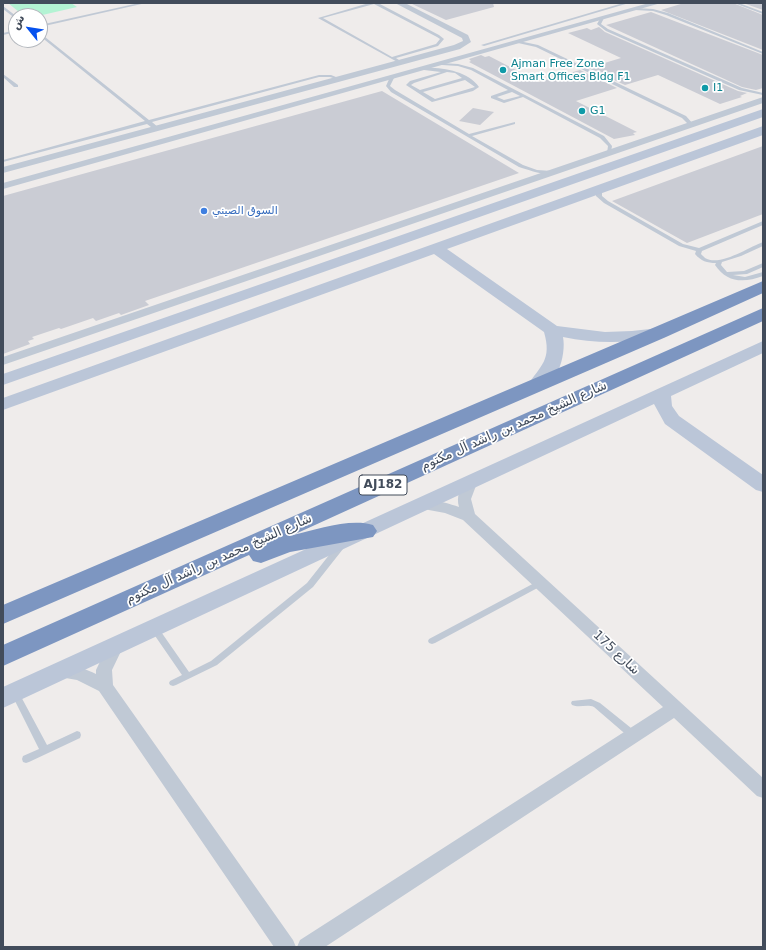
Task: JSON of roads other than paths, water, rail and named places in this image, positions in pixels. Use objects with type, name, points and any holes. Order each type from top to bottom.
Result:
[{"type":"highway","name":"شارع الشيخ محمد بن راشد آل مكتوم","points":[[3,615],[659,333],[763,286]]},
{"type":"highway","name":"شارع الشيخ محمد بن راشد آل مكتوم","points":[[3,656],[763,314]]},
{"type":"highway","points":[[168,582],[199,578],[285,545],[343,533],[355,535]]},
{"type":"street","points":[[399,3],[465,37],[468,40],[467,43]]},
{"type":"street","points":[[3,186],[424,69],[443,68],[519,42],[657,3]]},
{"type":"street","points":[[3,170],[457,47],[467,43],[483,45],[493,50]]},
{"type":"street","points":[[3,361],[763,100]]},
{"type":"street","points":[[3,380],[763,113]]},
{"type":"street","points":[[3,404],[437,249],[763,130]]},
{"type":"street","points":[[596,171],[619,182]]},
{"type":"street","points":[[416,219],[464,218]]},
{"type":"street","points":[[437,249],[552,330],[576,335],[607,338],[643,336],[659,333]]},
{"type":"street","points":[[325,267],[345,282]]},
{"type":"street","points":[[536,386],[547,375],[554,364],[557,353],[556,341],[552,330]]},
{"type":"street","points":[[9,695],[423,505],[763,346]]},
{"type":"street","points":[[662,393],[663,406],[672,420]]},
{"type":"street","points":[[628,409],[650,413],[672,420],[763,484]]},
{"type":"street","points":[[468,516],[464,500],[470,483]]},
{"type":"street","name":"شارع 175","points":[[423,505],[447,508],[468,516],[763,790]]},
{"type":"street","points":[[105,686],[104,670],[115,647]]},
{"type":"street","points":[[60,671],[80,674],[105,686],[286,947]]},
{"type":"street","points":[[314,945],[675,708]]},
{"type":"lane","points":[[48,24],[144,3]]},
{"type":"lane","points":[[392,58],[437,45],[442,39],[374,3],[320,18],[392,58],[401,62]]},
{"type":"lane","points":[[483,45],[627,3]]},
{"type":"lane","points":[[736,3],[763,13]]},
{"type":"lane","points":[[636,9],[652,10],[667,14],[763,52]]},
{"type":"lane","points":[[602,18],[600,24],[607,30],[741,89],[763,94]]},
{"type":"lane","points":[[48,41],[157,129]]},
{"type":"lane","points":[[519,42],[537,46],[652,101],[684,117],[692,125]]},
{"type":"lane","points":[[426,103],[419,92],[409,86],[409,84],[453,64],[468,67],[602,137],[610,146],[609,152]]},
{"type":"lane","points":[[426,103],[476,88],[475,84],[466,78],[456,72],[443,68]]},
{"type":"lane","points":[[3,75],[16,86]]},
{"type":"lane","points":[[4,160],[319,76],[328,75],[339,79]]},
{"type":"lane","points":[[392,78],[388,83],[390,88],[426,103],[469,135],[525,168],[542,172],[554,172]]},
{"type":"lane","points":[[419,92],[466,78]]},
{"type":"lane","points":[[512,90],[493,97],[504,102],[523,96]]},
{"type":"lane","points":[[469,135],[513,123]]},
{"type":"lane","points":[[4,160],[13,168]]},
{"type":"lane","points":[[599,190],[599,196],[606,202],[681,245],[699,250],[763,223]]},
{"type":"lane","points":[[699,250],[698,254],[703,259],[719,262],[763,244]]},
{"type":"lane","points":[[719,262],[719,268],[736,279],[746,280],[763,274]]},
{"type":"lane","points":[[728,274],[745,273],[763,265]]},
{"type":"lane","points":[[173,683],[214,663],[310,585],[355,535]]},
{"type":"lane","points":[[432,641],[540,583]]},
{"type":"lane","points":[[154,628],[187,676]]},
{"type":"lane","points":[[9,695],[45,751]]},
{"type":"lane","points":[[575,703],[591,702],[597,705],[633,736]]},
{"type":"lane","points":[[26,760],[77,736]]},
{"type":"place","name":"Ajman Free Zone Smart Offices Bldg F1","points":[[503,70]]},
{"type":"place","name":"I1","points":[[705,88]]},
{"type":"place","name":"G1","points":[[582,111]]},
{"type":"place","name":"السوق الصيني","points":[[204,211]]}]
